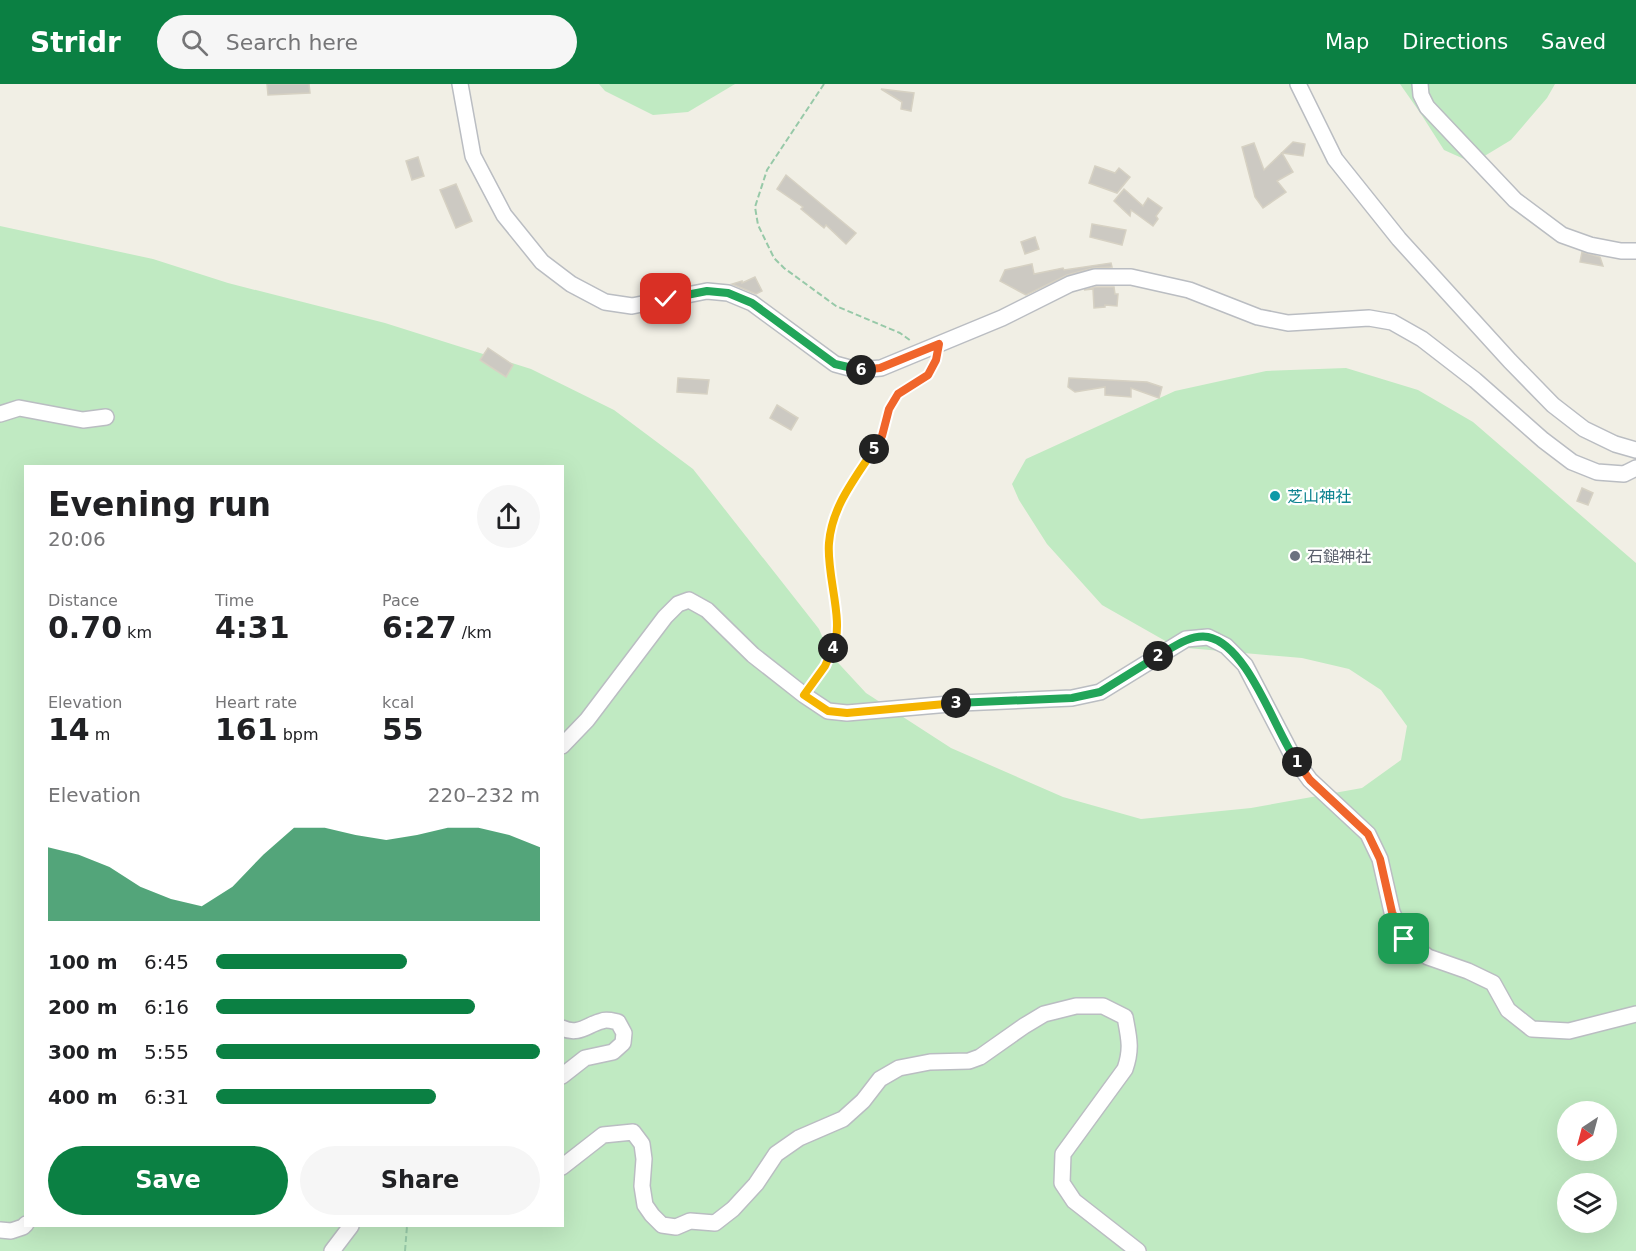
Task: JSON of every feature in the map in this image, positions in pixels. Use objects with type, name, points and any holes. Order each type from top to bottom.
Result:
[{"type":"street","points":[[460,84],[473,156],[504,215],[542,262],[571,284],[605,302],[632,306],[707,291],[728,293],[752,303],[835,364],[857,370],[880,368],[1002,318],[1070,284],[1095,277],[1131,277],[1189,290],[1258,317],[1288,323],[1369,318],[1392,322],[1422,339],[1475,380],[1543,440],[1572,462],[1597,472],[1624,474],[1636,468]]},
{"type":"street","points":[[1298,84],[1335,159],[1399,239],[1510,361],[1552,405],[1584,429],[1615,444],[1636,450]]},
{"type":"street","points":[[1420,84],[1421,95],[1427,107],[1515,200],[1563,235],[1590,244],[1622,251],[1636,251]]},
{"type":"street","points":[[0,414],[19,408],[83,420],[106,417]]},
{"type":"street","points":[[564,744],[587,720],[665,617],[678,604],[689,600],[707,610],[753,655],[804,695],[828,711],[847,713],[961,703],[1072,698],[1100,692],[1186,639],[1208,637],[1226,645],[1245,665],[1293,757],[1310,780],[1368,834],[1380,859],[1392,912],[1404,939],[1428,957],[1468,970],[1493,983],[1508,1010],[1532,1029],[1569,1031],[1636,1014]]},
{"type":"street","points":[[564,1165],[603,1135],[633,1132],[642,1144],[644,1159],[642,1185],[645,1204],[652,1215],[662,1225],[676,1227],[690,1221],[716,1222],[741,1201],[756,1184],[776,1154],[799,1138],[843,1119],[863,1101],[880,1079],[890,1073],[899,1068],[930,1062],[969,1061],[980,1057],[1044,1014],[1076,1006],[1102,1006],[1125,1017],[1130,1053],[1125,1070],[1064,1154],[1062,1183],[1074,1201],[1138,1251]]},
{"type":"street","points":[[564,1029],[585,1030],[603,1020],[618,1022],[624,1033],[623,1044],[614,1052],[585,1058],[564,1074]]},
{"type":"street","points":[[0,1230],[11,1231],[24,1226]]},
{"type":"street","points":[[332,1251],[350,1227]]},
{"type":"path","points":[[824,84],[767,170],[756,207],[758,225],[774,258],[784,268],[836,306],[900,333],[923,349]]},
{"type":"path","points":[[804,695],[825,666],[836,643],[837,627],[829,573],[828,544],[834,516],[843,494],[882,436],[889,409],[898,394],[928,375],[936,360],[939,344]]},
{"type":"path","points":[[405,1251],[407,1227]]},
{"type":"green space","points":[[599,84],[735,84],[688,112],[653,115],[605,91]]},
{"type":"green space","points":[[1400,84],[1555,84],[1547,98],[1511,140],[1473,163],[1444,150]]},
{"type":"green space","points":[[0,226],[153,259],[228,283],[385,323],[531,369],[614,410],[693,469],[819,629],[829,653],[866,693],[951,748],[1063,797],[1141,819],[1251,808],[1362,788],[1401,760],[1407,726],[1381,690],[1349,669],[1302,658],[1176,647],[1102,605],[1047,544],[1019,500],[1012,484],[1026,459],[1175,391],[1266,371],[1346,368],[1418,390],[1473,422],[1636,563],[1636,1251],[0,1251]]},
{"type":"building","points":[[267,84],[309,84],[310,93],[268,95]]},
{"type":"building","points":[[881,89],[914,93],[911,111],[901,109],[902,102]]},
{"type":"building","points":[[1293,142],[1305,144],[1303,156],[1282,153],[1293,172],[1277,181],[1286,192],[1263,208],[1255,197],[1242,147],[1254,143],[1264,170]]},
{"type":"building","points":[[418,157],[424,176],[412,180],[406,161]]},
{"type":"building","points":[[1095,166],[1115,173],[1119,168],[1130,177],[1117,193],[1089,183]]},
{"type":"building","points":[[786,175],[856,233],[846,244],[826,225],[824,228],[801,209],[803,207],[777,189]]},
{"type":"building","points":[[456,184],[472,221],[456,228],[440,190]]},
{"type":"building","points":[[1124,189],[1143,206],[1148,198],[1162,208],[1153,226],[1131,210],[1130,216],[1114,201]]},
{"type":"building","points":[[1092,224],[1126,230],[1122,245],[1090,237]]},
{"type":"building","points":[[1035,237],[1039,249],[1025,254],[1021,242]]},
{"type":"building","points":[[1582,252],[1600,257],[1603,266],[1580,262]]},
{"type":"building","points":[[1111,263],[1112,267],[1093,268],[1067,275],[1026,295],[1000,281],[1005,270],[1032,264],[1034,274],[1063,268],[1064,270]]},
{"type":"building","points":[[755,277],[762,291],[756,294],[732,284],[742,281],[742,283]]},
{"type":"building","points":[[1096,287],[1114,287],[1115,294],[1118,294],[1117,306],[1105,305],[1105,307],[1094,308],[1093,289],[1084,290]]},
{"type":"building","points":[[488,348],[513,365],[506,377],[480,360]]},
{"type":"building","points":[[678,378],[709,380],[707,394],[677,392]]},
{"type":"building","points":[[1069,378],[1147,382],[1162,387],[1159,398],[1131,388],[1131,397],[1105,395],[1105,387],[1075,392],[1068,387]]},
{"type":"building","points":[[777,405],[798,418],[791,430],[770,418]]},
{"type":"building","points":[[1582,488],[1593,493],[1588,505],[1577,501]]},
{"type":"place","name":"芝山神社","points":[[1275,496]]},
{"type":"place","name":"石鎚神社","points":[[1295,556]]},
{"type":"route","points":[[666,299],[707,291],[728,293],[752,303],[835,364],[857,370],[880,368],[939,344],[936,360],[928,375],[898,394],[889,409],[882,436],[843,494],[834,516],[828,544],[829,573],[837,627],[836,643],[825,666],[804,695],[828,711],[847,713],[961,703],[1072,698],[1100,692],[1186,639],[1208,637],[1226,645],[1245,665],[1293,757],[1310,780],[1368,834],[1380,859],[1392,912],[1404,939]]}]
